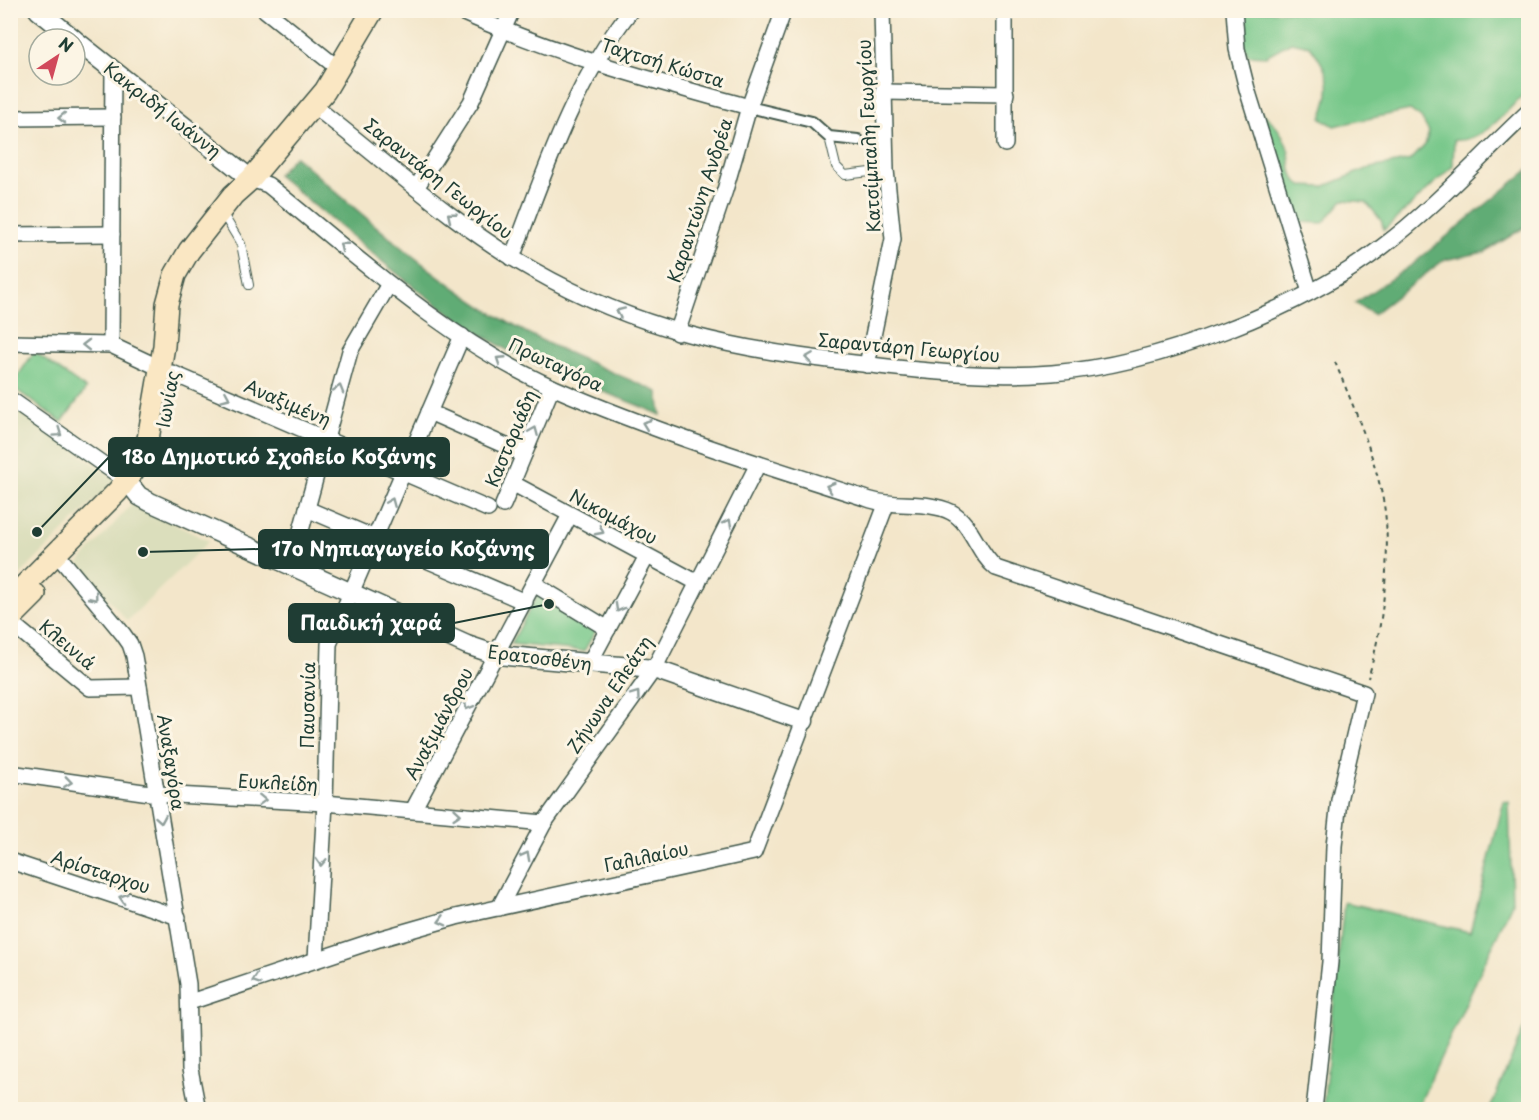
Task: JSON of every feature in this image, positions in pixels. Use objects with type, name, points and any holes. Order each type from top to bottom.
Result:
[{"type":"main road","name":"Ιωνίας","points":[[10,620],[61,558],[131,486],[158,447],[166,370],[167,304],[175,275],[189,251],[233,195],[258,171],[311,110],[339,69],[373,10]]},
{"type":"main road","name":"Ιωνίας","points":[[166,370],[186,280],[258,171]]},
{"type":"main road","name":"Ιωνίας","points":[[10,600],[61,558]]},
{"type":"street","name":"Κακριδή Ιωάννη","points":[[38,10],[60,27]]},
{"type":"street","points":[[265,10],[339,69]]},
{"type":"street","name":"Ταχτσή Κώστα","points":[[457,10],[504,32],[595,62],[749,107],[812,122],[829,137],[858,140]]},
{"type":"street","points":[[416,188],[471,102],[512,10]]},
{"type":"street","points":[[512,258],[544,175],[595,62],[631,10]]},
{"type":"street","name":"Καραντώνη Ανδρέα","points":[[677,333],[725,190],[749,107],[784,10]]},
{"type":"street","name":"Κατσίμπαλη Γεωργίου","points":[[867,365],[892,239],[886,170],[882,10]]},
{"type":"street","points":[[1005,10],[1005,144]]},
{"type":"street","points":[[1234,10],[1237,49],[1247,89],[1310,292]]},
{"type":"street","name":"Κακριδή Ιωάννη","points":[[87,48],[258,171]]},
{"type":"street","points":[[10,343],[111,345],[113,69]]},
{"type":"street","points":[[883,92],[1006,94]]},
{"type":"street","name":"Σαραντάρη Γεωργίου","points":[[311,110],[457,221],[512,258],[601,303],[677,333],[744,348],[867,365],[941,373],[992,375],[1078,371],[1125,361],[1232,328],[1310,292],[1383,246],[1449,189],[1528,112]]},
{"type":"street","points":[[10,118],[113,117]]},
{"type":"street","name":"Πρωταγόρα","points":[[258,171],[268,185],[389,284],[462,336],[508,365],[552,387],[662,431],[886,505],[922,506],[950,511],[962,522],[984,558],[996,568],[1364,693]]},
{"type":"street","points":[[10,235],[112,234]]},
{"type":"street","points":[[291,567],[350,351],[389,284]]},
{"type":"street","name":"Παυσανία","points":[[316,959],[325,803],[327,655],[333,631],[376,538],[462,336]]},
{"type":"street","name":"Αναξιμένη","points":[[111,345],[404,473],[495,507]]},
{"type":"street","name":"Καστοριάδη","points":[[495,507],[512,483],[552,387]]},
{"type":"street","points":[[10,399],[131,486]]},
{"type":"street","points":[[429,412],[524,454]]},
{"type":"street","name":"Ζήνωνα Ελεάτη","points":[[499,908],[544,823],[654,669],[758,464]]},
{"type":"street","name":"Νικομάχου","points":[[512,483],[698,583]]},
{"type":"street","name":"Ερατοσθένη","points":[[131,486],[150,502],[351,595],[467,645],[497,655],[654,669],[804,722]]},
{"type":"street","name":"Γαλιλαίου","points":[[190,1002],[379,939],[499,908],[754,852],[886,505]]},
{"type":"street","points":[[308,509],[525,602]]},
{"type":"street","name":"Αναξιμάνδρου","points":[[414,810],[570,515]]},
{"type":"street","points":[[588,664],[647,556]]},
{"type":"street","name":"Αναξαγόρα","points":[[61,558],[130,644],[178,917],[190,1002],[188,1014],[190,1069],[198,1110]]},
{"type":"street","points":[[534,584],[608,629]]},
{"type":"street","name":"Κλεινιά","points":[[10,620],[90,688],[139,687]]},
{"type":"street","points":[[1314,1110],[1330,962],[1336,821],[1364,693]]},
{"type":"street","name":"Ευκλείδη","points":[[10,773],[157,794],[325,803],[544,823]]},
{"type":"street","name":"Αρίσταρχου","points":[[10,861],[178,917]]},
{"type":"lane","points":[[829,137],[836,166],[845,174],[886,170]]},
{"type":"lane","points":[[226,219],[242,244],[249,285]]},
{"type":"path","points":[[1335,362],[1365,436],[1384,507],[1386,535],[1377,640],[1364,693]]},
{"type":"shaded area","points":[[11,405],[116,479],[11,584]]},
{"type":"shaded area","points":[[132,504],[209,541],[127,621],[79,563]]},
{"type":"green space","points":[[1240,11],[1528,11],[1528,90],[1486,131],[1476,136],[1454,140],[1453,166],[1384,230],[1381,220],[1366,202],[1343,200],[1323,223],[1295,222],[1261,112],[1283,136],[1289,152],[1291,170],[1301,186],[1323,187],[1366,169],[1411,160],[1425,145],[1429,132],[1421,118],[1410,110],[1334,126],[1321,118],[1328,97],[1328,80],[1322,64],[1310,46],[1291,42],[1266,56],[1248,55],[1241,40]]},
{"type":"green space","points":[[295,156],[396,243],[476,302],[541,340],[658,392],[661,415],[521,357],[443,308],[386,265],[277,175]]},
{"type":"green space","points":[[1528,170],[1528,225],[1485,252],[1444,260],[1373,314],[1355,303],[1413,264]]},
{"type":"green space","points":[[34,352],[86,389],[62,422],[11,386]]},
{"type":"green space","points":[[539,592],[598,627],[584,651],[511,644]]},
{"type":"green space","points":[[1504,801],[1509,802],[1512,903],[1417,1109],[1323,1109],[1344,902],[1470,932]]},
{"type":"green space","points":[[1528,1018],[1528,1109],[1490,1109]]},
{"type":"place","name":"18ο Δημοτικό Σχολείο Κοζάνης","points":[[37,532]]},
{"type":"place","name":"17ο Νηπιαγωγείο Κοζάνης","points":[[143,552]]},
{"type":"place","name":"Παιδική χαρά","points":[[549,604]]}]
